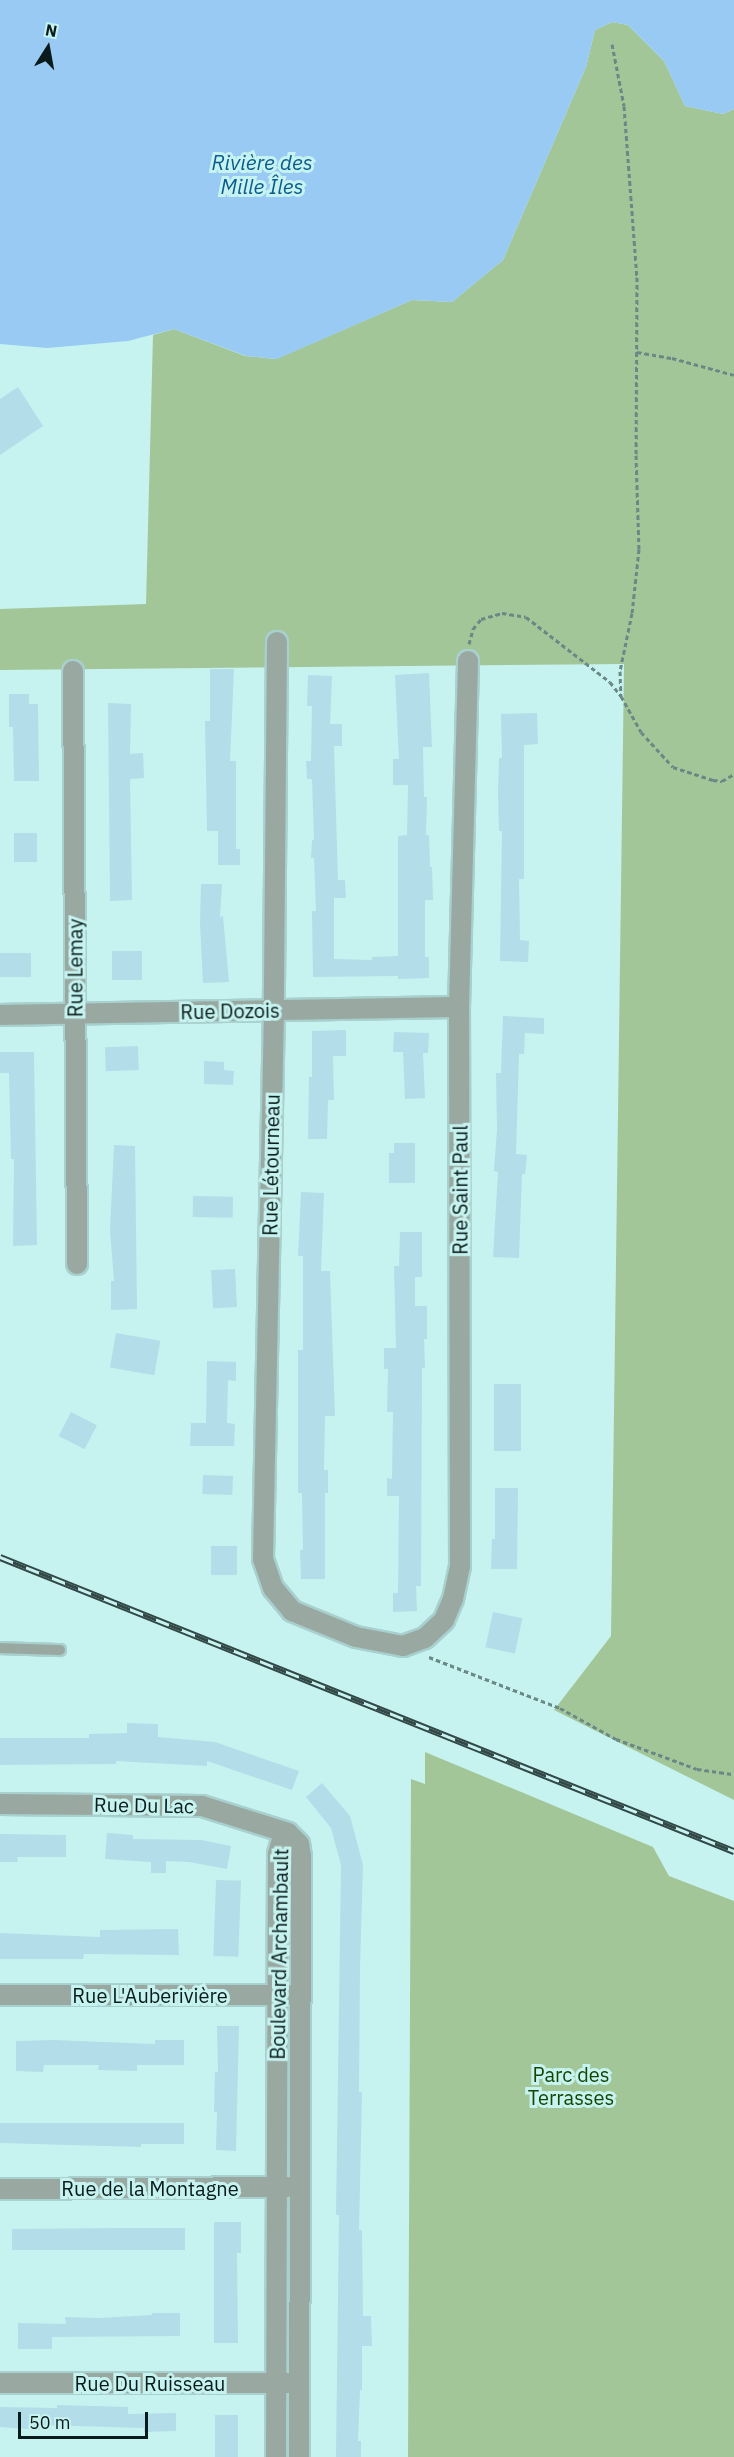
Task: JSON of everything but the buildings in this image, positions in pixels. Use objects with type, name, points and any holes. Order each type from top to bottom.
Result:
[{"type":"street","name":"Rue Létourneau","points":[[277,642],[274,1010],[263,1559],[273,1588],[292,1611],[356,1637],[403,1646]]},
{"type":"street","name":"Rue Saint Paul","points":[[403,1646],[425,1638],[444,1620],[453,1599],[460,1566],[459,1006],[468,661]]},
{"type":"street","name":"Rue Lemay","points":[[73,671],[77,1264]]},
{"type":"street","name":"Rue Dozois","points":[[0,1015],[459,1006]]},
{"type":"street","name":"Rue Du Lac","points":[[0,1804],[198,1805],[284,1832]]},
{"type":"street","name":"Boulevard Archambault","points":[[276,2457],[278,1854],[284,1832],[296,1840],[302,1856],[299,2457]]},
{"type":"street","name":"Rue L'Auberivière","points":[[0,1995],[301,1995]]},
{"type":"street","name":"Rue de la Montagne","points":[[0,2189],[300,2187]]},
{"type":"street","name":"Rue Du Ruisseau","points":[[0,2383],[300,2383]]},
{"type":"lane","points":[[0,1648],[60,1650]]},
{"type":"path","points":[[612,44],[624,106],[637,277],[636,455],[639,549],[632,613],[620,671],[621,696]]},
{"type":"path","points":[[637,352],[684,361],[734,375]]},
{"type":"path","points":[[468,661],[468,643],[473,629],[481,619],[502,613],[526,617],[584,660],[621,696],[641,732],[673,767],[713,780],[722,781],[734,774]]},
{"type":"path","points":[[403,1646],[561,1708],[616,1739],[697,1768],[734,1774]]},
{"type":"green space","points":[[612,22],[628,25],[664,61],[685,106],[723,114],[734,109],[734,1800],[554,1710],[611,1636],[624,664],[0,670],[0,609],[146,604],[153,335],[174,329],[245,356],[276,359],[412,300],[452,302],[503,260],[586,67],[595,30]]},
{"type":"green space","name":"Parc des Terrasses","points":[[425,1752],[653,1847],[669,1876],[734,1901],[734,2457],[408,2457],[411,1779],[425,1784]]},
{"type":"green space","points":[[287,1857],[293,1858],[275,1970],[269,1969]]},
{"type":"green space","points":[[293,2025],[292,2161],[285,2161],[287,2026]]},
{"type":"green space","points":[[285,2216],[292,2216],[291,2354],[285,2354]]},
{"type":"water","name":"Rivière des Mille Îles","points":[[0,0],[734,0],[734,109],[723,114],[685,106],[664,61],[628,25],[612,22],[595,30],[586,67],[503,260],[452,302],[412,300],[277,359],[246,356],[174,329],[128,341],[47,348],[0,344]]},
{"type":"railway","points":[[0,1557],[734,1851]]}]
